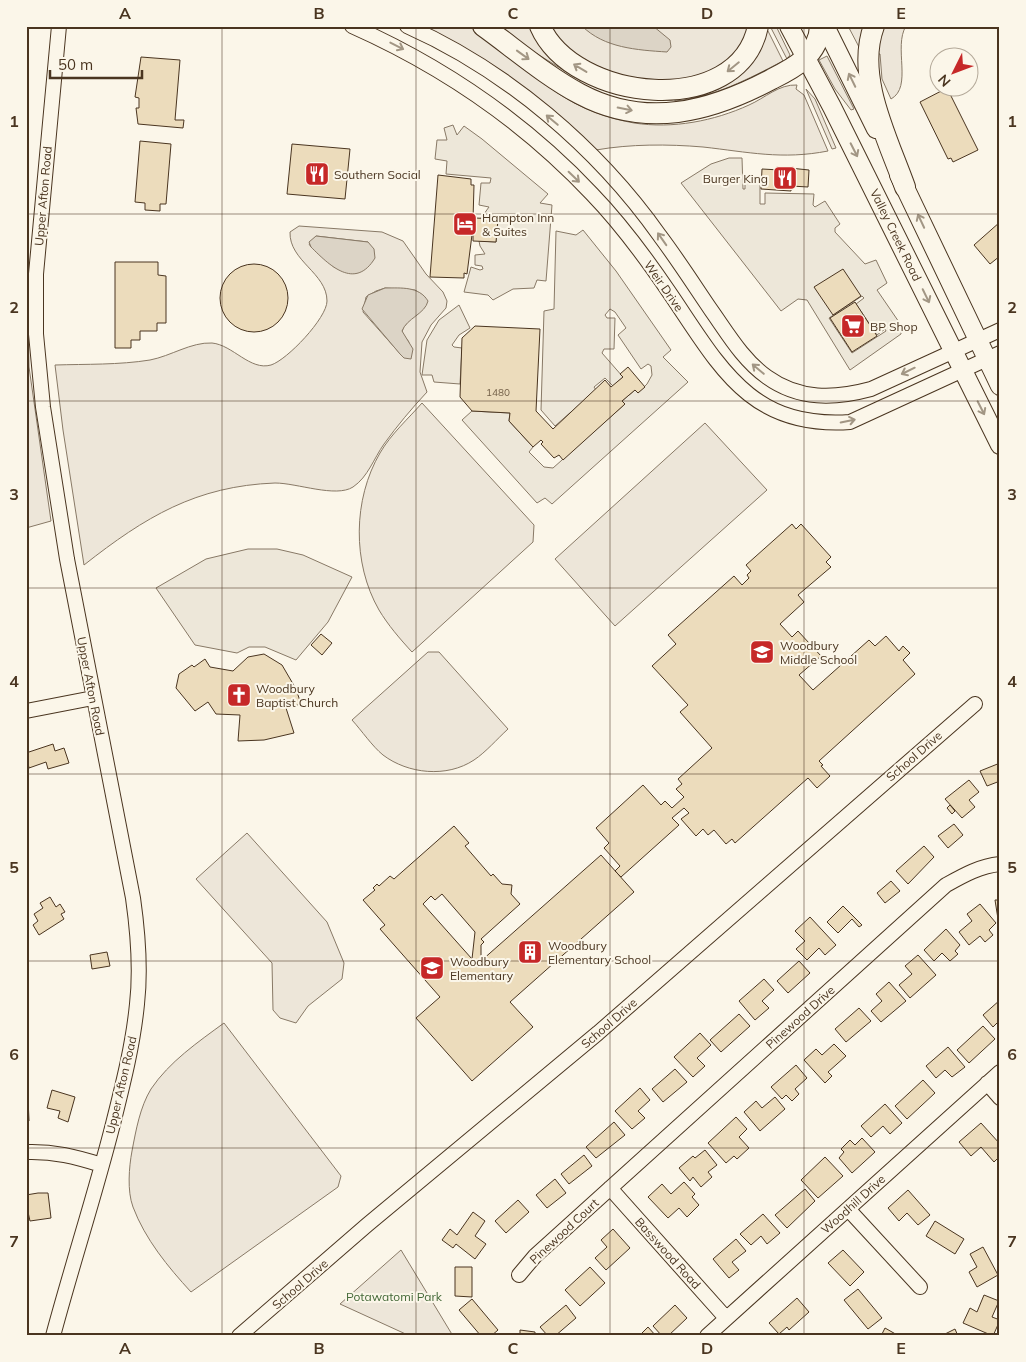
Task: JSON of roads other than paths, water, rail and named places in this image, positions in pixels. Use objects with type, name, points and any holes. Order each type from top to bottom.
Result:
[{"type":"highway","points":[[483,26],[579,94],[618,108],[646,112],[685,111],[721,104],[791,70],[806,57],[818,42],[820,26]]},
{"type":"highway","points":[[540,26],[554,48],[577,67],[615,84],[652,90],[691,86],[723,74],[746,54],[758,26]]},
{"type":"highway","points":[[874,26],[867,56],[870,82],[905,186]]},
{"type":"main road","name":"Valley Creek Road","points":[[789,26],[1000,445]]},
{"type":"main road","points":[[825,26],[905,186],[977,341],[993,356],[1000,386]]},
{"type":"street","name":"Upper Afton Road","points":[[53,1336],[102,1165],[132,1040],[137,1003],[138,932],[127,862],[67,559],[43,407],[36,334],[37,256],[59,26]]},
{"type":"street","name":"Weir Drive","points":[[352,26],[418,58],[466,89],[506,117],[566,168],[598,201],[639,249],[705,345],[735,383],[751,397],[772,410],[800,420],[824,424],[850,422],[895,403],[993,356]]},
{"type":"street","name":"Weir Drive","points":[[407,26],[429,36],[487,70],[522,95],[587,152],[649,220],[737,348],[758,370],[780,385],[806,395],[824,397],[848,395],[871,389],[1000,330]]},
{"type":"street","points":[[26,711],[93,698]]},
{"type":"street","name":"School Drive","points":[[239,1336],[367,1225],[598,1034],[975,704]]},
{"type":"street","name":"Pinewood Drive","points":[[610,1188],[946,885],[967,873],[987,865],[1000,864]]},
{"type":"street","name":"Woodhill Drive","points":[[706,1336],[1000,1072]]},
{"type":"street","points":[[987,1084],[1000,1098]]},
{"type":"street","points":[[26,1152],[46,1151],[64,1154],[102,1165]]},
{"type":"street","name":"Pinewood Court","points":[[519,1275],[535,1256],[610,1188]]},
{"type":"street","name":"Basswood Road","points":[[610,1188],[726,1318]]},
{"type":"street","points":[[848,1209],[920,1287]]},
{"type":"place","name":"Southern Social","points":[[317,174]]},
{"type":"place","name":"Burger King","points":[[785,178]]},
{"type":"place","name":"Hampton Inn & Suites","points":[[465,224]]},
{"type":"place","name":"BP Shop","points":[[853,326]]},
{"type":"place","name":"Woodbury Middle School","points":[[762,652]]},
{"type":"place","name":"Woodbury Baptist Church","points":[[239,695]]},
{"type":"place","name":"Woodbury Elementary School","points":[[530,952]]},
{"type":"place","name":"Woodbury Elementary","points":[[432,968]]},
{"type":"park label","name":"Potawatomi Park","points":[[394,1296]]}]
